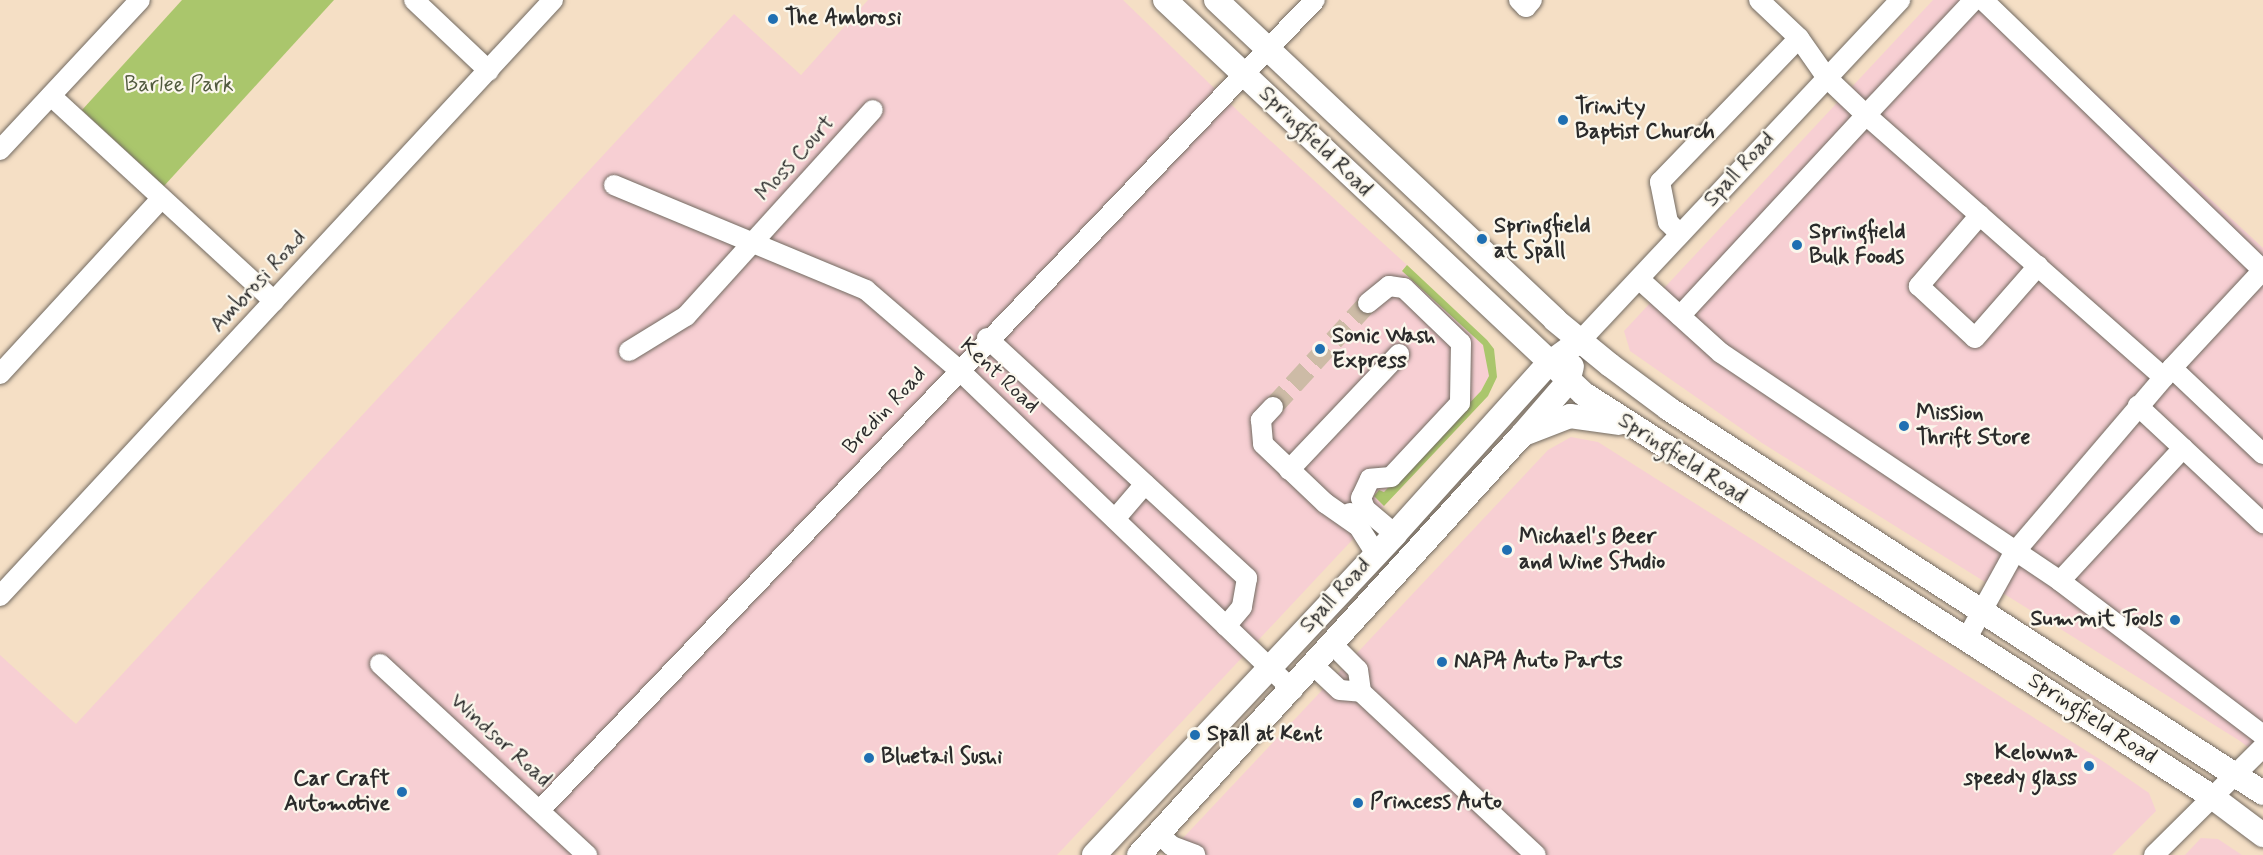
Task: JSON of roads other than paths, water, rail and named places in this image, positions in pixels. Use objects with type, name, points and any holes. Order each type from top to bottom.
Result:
[{"type":"main road","name":"Springfield Road","points":[[1165,0],[1568,382],[1628,425],[1967,638],[2211,796],[2263,835]]},
{"type":"main road","name":"Springfield Road","points":[[1216,0],[1269,47],[1580,341],[1669,409],[2237,773],[2263,793]]},
{"type":"main road","name":"Spall Road","points":[[1094,855],[1395,534],[1548,364],[1580,341]]},
{"type":"main road","name":"Spall Road","points":[[1139,855],[1293,690],[1568,382],[1580,341]]},
{"type":"main road","points":[[1521,436],[1570,416],[1628,425]]},
{"type":"street","points":[[0,150],[140,0]]},
{"type":"street","points":[[414,0],[489,71]]},
{"type":"street","name":"Ambrosi Road","points":[[0,596],[553,0]]},
{"type":"street","name":"Bredin Road","points":[[540,810],[987,338],[1315,0]]},
{"type":"street","points":[[1519,0],[1526,7],[1532,0]]},
{"type":"street","points":[[1759,0],[1798,38],[1827,78],[1866,115],[2038,266],[2263,454]]},
{"type":"street","name":"Spall Road","points":[[1580,341],[1900,0]]},
{"type":"street","points":[[1680,316],[1974,0]]},
{"type":"street","points":[[1967,638],[2014,553],[2138,406],[2263,270],[1983,0]]},
{"type":"street","points":[[1680,234],[1668,222],[1660,182],[1798,38]]},
{"type":"street","points":[[51,96],[274,301]]},
{"type":"street","name":"Moss Court","points":[[629,351],[686,316],[873,110]]},
{"type":"street","name":"Kent Road","points":[[614,184],[755,240],[866,290],[958,369],[1293,690]]},
{"type":"street","points":[[0,374],[161,199]]},
{"type":"street","points":[[1980,214],[1918,286],[1975,338],[2038,266]]},
{"type":"street","points":[[1639,279],[1721,353],[2014,553],[2060,581],[2263,735]]},
{"type":"street","points":[[1368,303],[1389,286],[1404,288],[1457,336],[1462,353],[1460,403],[1391,477],[1370,479],[1354,490],[1346,504],[1356,525],[1376,554]]},
{"type":"street","points":[[987,338],[1247,578],[1242,607],[1226,626]]},
{"type":"street","points":[[1289,470],[1399,354]]},
{"type":"street","points":[[1273,406],[1261,420],[1263,444],[1325,503],[1356,525]]},
{"type":"street","points":[[2138,406],[2263,523]]},
{"type":"street","points":[[2060,581],[2183,448]]},
{"type":"street","points":[[1370,479],[1361,498],[1365,509],[1395,534]]},
{"type":"street","points":[[1115,519],[1145,484]]},
{"type":"street","points":[[1333,645],[1358,670],[1362,692],[1536,855]]},
{"type":"street","name":"Windsor Road","points":[[380,664],[587,855]]},
{"type":"street","points":[[1314,666],[1340,690],[1362,692]]},
{"type":"street","points":[[2154,855],[2263,747]]},
{"type":"street","points":[[1159,834],[1172,846],[1196,855]]},
{"type":"tunnel","points":[[1273,407],[1368,303]]},
{"type":"place","name":"The Ambrosi","points":[[773,19]]},
{"type":"place","name":"Trinity Baptist Church","points":[[1563,120]]},
{"type":"place","name":"Springfield at Spall","points":[[1482,239]]},
{"type":"place","name":"Springfield Bulk Foods","points":[[1797,245]]},
{"type":"place","name":"Sonic Wash Express","points":[[1320,349]]},
{"type":"place","name":"Mission Thrift Store","points":[[1904,426]]},
{"type":"place","name":"Michael's Beer and Wine Studio","points":[[1507,550]]},
{"type":"place","name":"Summit Tools","points":[[2175,620]]},
{"type":"place","name":"NAPA Auto Parts","points":[[1442,662]]},
{"type":"place","name":"Spall at Kent","points":[[1195,735]]},
{"type":"place","name":"Bluetail Sushi","points":[[869,758]]},
{"type":"place","name":"Kelowna speedy glass","points":[[2089,766]]},
{"type":"place","name":"Car Craft Automotive","points":[[402,792]]},
{"type":"place","name":"Princess Auto","points":[[1358,803]]},
{"type":"park label","name":"Barlee Park","points":[[179,86]]}]
